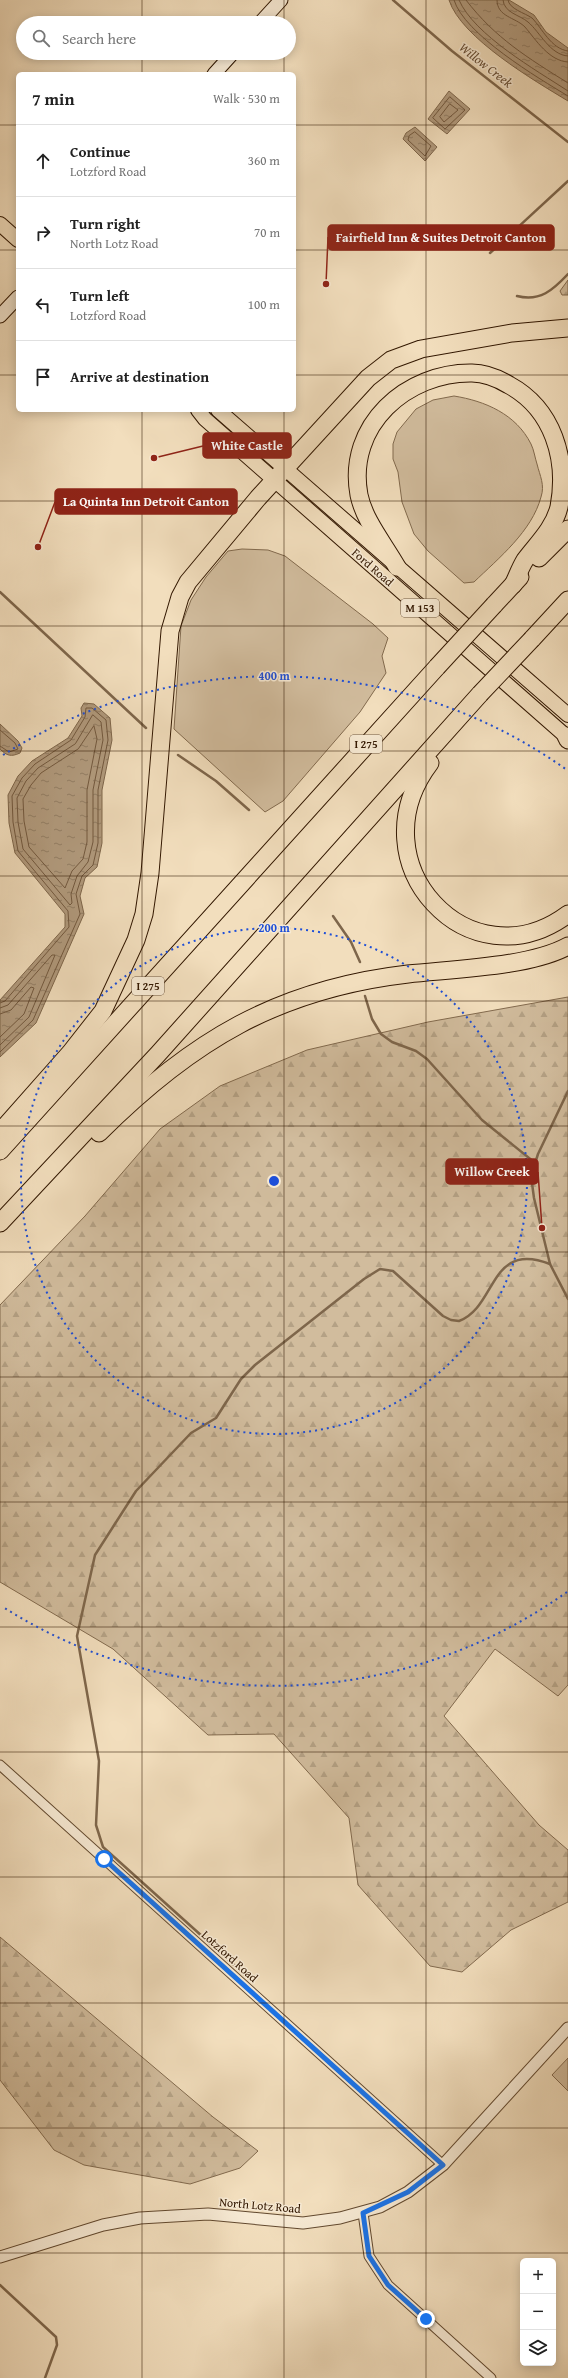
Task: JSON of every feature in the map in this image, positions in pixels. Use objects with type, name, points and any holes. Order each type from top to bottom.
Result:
[{"type":"highway","points":[[0,1132],[70,1054],[103,1011],[136,940],[148,892],[170,631],[174,614],[183,592],[198,567],[368,378],[382,366],[402,355],[421,349],[512,333],[568,328]]},
{"type":"highway","points":[[397,567],[364,510],[359,494],[359,461],[371,426],[397,396],[413,386],[448,374],[474,373],[503,382],[534,403],[554,431],[562,456],[562,481],[559,508],[544,536],[524,562],[513,585]]},
{"type":"highway","name":"I 275","points":[[0,1151],[437,667],[494,605],[568,529]]},
{"type":"highway","points":[[0,1223],[158,1054],[475,701],[568,600]]},
{"type":"highway","points":[[475,701],[462,726],[422,775],[411,796],[405,825],[406,848],[411,869],[422,889],[435,905],[448,916],[475,930],[491,934],[520,934],[549,925],[568,914]]},
{"type":"highway","points":[[22,1198],[50,1183],[120,1112],[172,1067],[208,1041],[264,1011],[328,988],[361,980],[515,961],[542,956],[568,946]]},
{"type":"main road","points":[[266,16],[281,0]]},
{"type":"main road","points":[[216,72],[227,60]]},
{"type":"main road","points":[[0,224],[16,238]]},
{"type":"main road","points":[[0,316],[16,299]]},
{"type":"main road","name":"Ford Road","points":[[200,412],[274,481],[567,738]]},
{"type":"main road","name":"Ford Road","points":[[220,412],[568,715]]},
{"type":"street","name":"Lotzford Road","points":[[0,1765],[443,2165]]},
{"type":"street","name":"North Lotz Road","points":[[0,2257],[103,2225],[140,2218],[168,2215],[213,2214],[303,2222],[363,2213],[408,2192],[443,2165],[568,2028]]},
{"type":"street","points":[[363,2213],[369,2256],[388,2285],[491,2378]]},
{"type":"green space","points":[[568,280],[568,295],[562,295],[560,291]]},
{"type":"green space","points":[[454,396],[488,405],[508,417],[517,425],[525,434],[532,446],[542,484],[542,493],[537,509],[522,533],[504,554],[474,582],[464,583],[428,551],[414,534],[402,502],[398,472],[393,459],[393,444],[397,432],[416,409],[433,400]]},
{"type":"green space","points":[[242,549],[268,550],[285,556],[373,624],[388,638],[382,656],[386,673],[360,712],[283,801],[265,812],[174,729],[181,626],[191,600],[206,577],[228,551]]},
{"type":"green space","points":[[568,997],[568,1685],[558,1696],[495,1649],[444,1716],[539,1825],[568,1850],[568,1902],[511,1930],[462,1972],[430,1966],[358,1885],[349,1818],[274,1734],[208,1735],[113,1649],[0,1582],[0,1305],[85,1216],[160,1129],[220,1086],[307,1050],[428,1022]]},
{"type":"green space","points":[[0,1937],[213,2117],[258,2151],[240,2168],[190,2184],[84,2165],[54,2150],[0,2080]]},
{"type":"green space","points":[[568,2058],[568,2091],[552,2075]]},
{"type":"water","points":[[449,0],[509,0],[534,15],[546,32],[568,48],[568,101],[519,70],[483,43],[468,29],[456,14]]},
{"type":"water","points":[[449,91],[470,109],[447,134],[428,119]]},
{"type":"water","points":[[415,127],[437,147],[425,161],[403,139],[406,133]]},
{"type":"water","points":[[84,703],[94,704],[110,718],[112,740],[102,790],[102,843],[97,867],[85,878],[80,896],[84,914],[36,1023],[0,1057],[0,1000],[65,927],[65,914],[15,853],[9,823],[8,795],[18,776],[32,761],[68,738],[82,716],[81,708]]},
{"type":"water","points":[[0,724],[18,741],[22,748],[20,753],[9,755],[0,749]]},
{"type":"waterway","name":"Willow Creek","points":[[393,0],[452,51],[568,142]]},
{"type":"waterway","points":[[490,253],[568,181]]},
{"type":"waterway","points":[[517,296],[533,297],[546,293],[568,274]]},
{"type":"waterway","points":[[0,592],[146,728]]},
{"type":"waterway","points":[[178,755],[216,781],[249,810]]},
{"type":"waterway","points":[[333,916],[351,942],[360,962]]},
{"type":"waterway","points":[[365,996],[372,1019],[381,1034],[392,1042],[416,1051],[427,1059],[482,1120],[534,1162]]},
{"type":"waterway","name":"Willow Creek","points":[[568,1091],[538,1154],[531,1176],[534,1198],[550,1264],[568,1299]]},
{"type":"waterway","points":[[253,1982],[103,1847],[96,1825],[99,1761],[77,1636],[95,1555],[136,1491],[191,1433],[216,1418],[241,1379],[255,1365],[364,1279],[380,1269],[393,1271],[443,1316],[451,1320],[459,1321],[471,1314],[481,1303],[504,1268],[515,1261],[530,1259],[550,1264]]},
{"type":"waterway","points":[[0,2285],[56,2337],[57,2345],[45,2378]]},
{"type":"place","name":"Fairfield Inn & Suites Detroit Canton","points":[[326,284]]},
{"type":"place","name":"White Castle","points":[[154,458]]},
{"type":"place","name":"La Quinta Inn Detroit Canton","points":[[38,547]]},
{"type":"place","name":"Willow Creek","points":[[542,1228]]},
{"type":"route","points":[[104,1859],[443,2165],[427,2179],[408,2192],[380,2207],[363,2213],[368,2238],[369,2256],[388,2285],[426,2319]]}]
